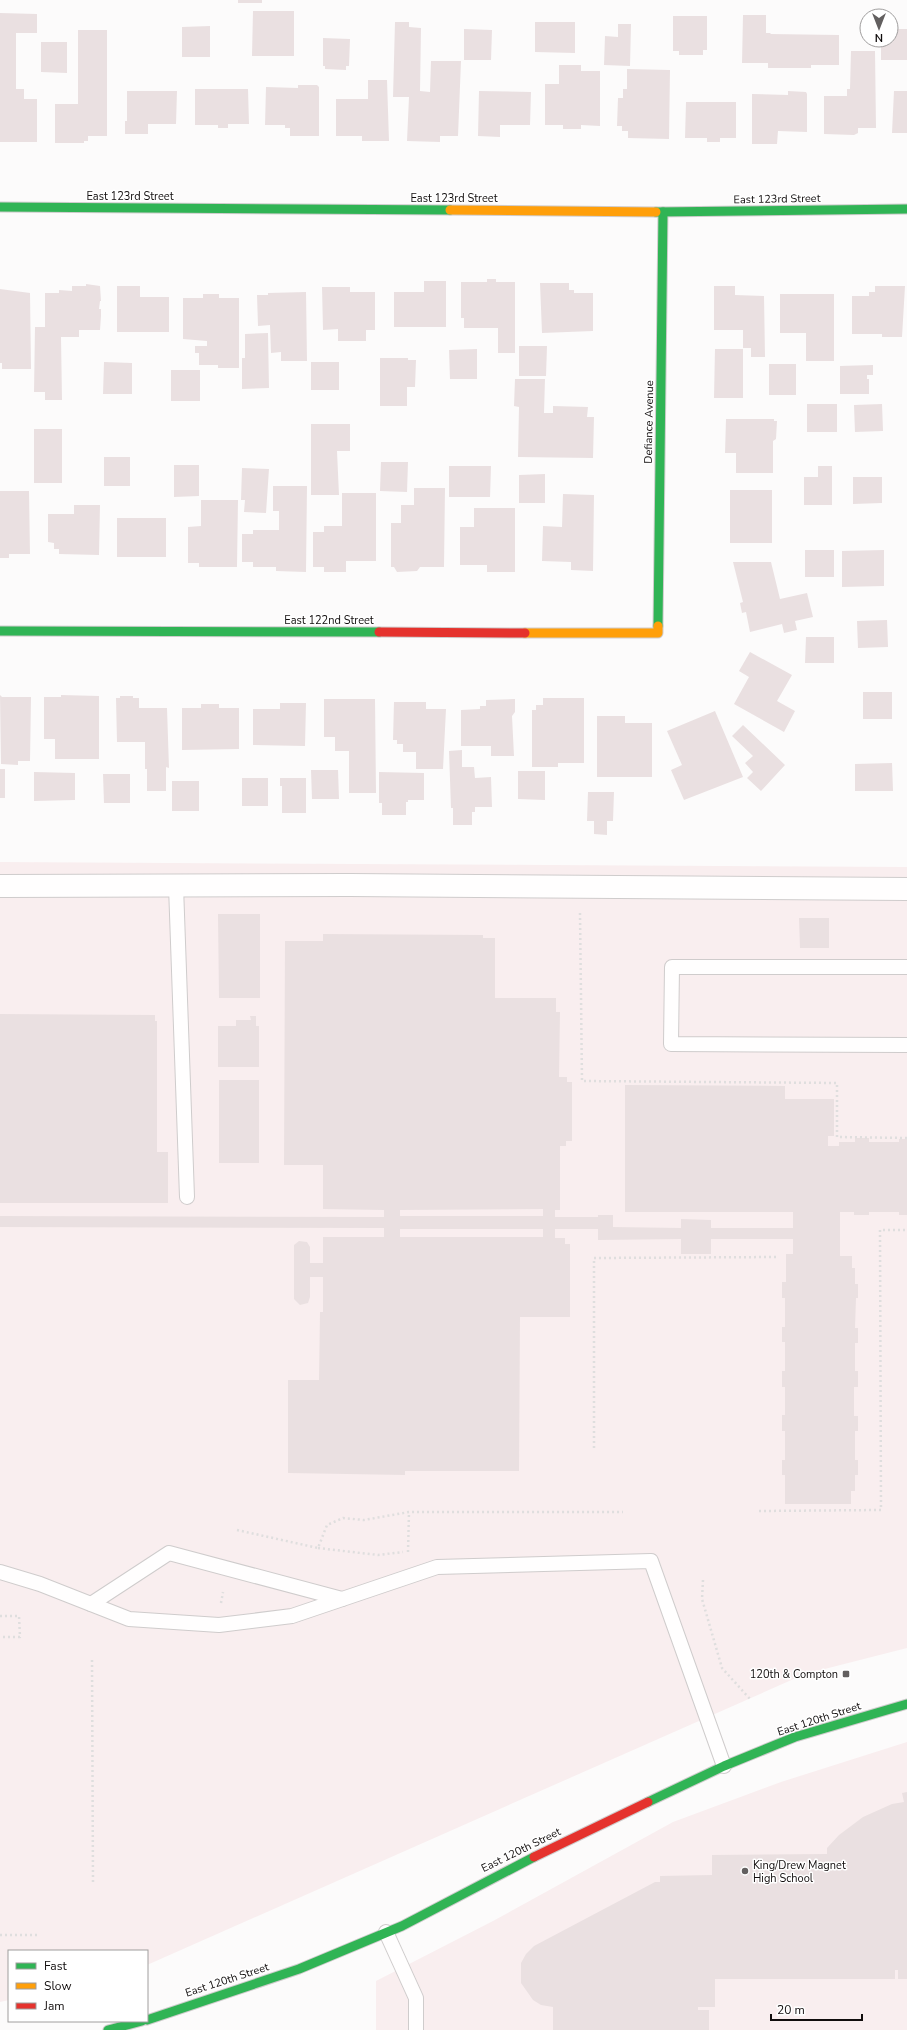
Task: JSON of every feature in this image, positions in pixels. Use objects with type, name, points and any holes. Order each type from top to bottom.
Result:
[{"type":"street","name":"East 123rd Street","points":[[0,207],[663,212],[907,209]]},
{"type":"street","name":"Defiance Avenue","points":[[658,633],[663,212]]},
{"type":"street","name":"East 122nd Street","points":[[0,631],[658,633]]},
{"type":"street","points":[[0,886],[357,885],[907,889]]},
{"type":"street","name":"East 120th Street","points":[[148,2020],[299,1969],[402,1926],[514,1866],[724,1766],[795,1737],[907,1704]]},
{"type":"street","points":[[108,2030],[138,2022]]},
{"type":"lane","points":[[176,886],[187,1197]]},
{"type":"lane","points":[[907,967],[672,967],[671,1044],[907,1044]]},
{"type":"lane","points":[[90,1604],[169,1553],[342,1600]]},
{"type":"lane","points":[[0,1572],[40,1584],[129,1619],[219,1625],[292,1616],[437,1567],[651,1561],[724,1766]]},
{"type":"lane","points":[[386,1932],[416,1998],[416,2030]]},
{"type":"path","points":[[579,886],[582,1081],[837,1083],[837,1137],[907,1138]]},
{"type":"path","points":[[759,1511],[881,1510],[880,1230],[907,1230]]},
{"type":"path","points":[[594,1448],[594,1258],[778,1257]]},
{"type":"path","points":[[318,1548],[327,1525],[335,1520],[343,1518],[364,1520],[409,1512],[623,1512]]},
{"type":"path","points":[[237,1530],[318,1548],[378,1555],[409,1552],[409,1512]]},
{"type":"path","points":[[703,1580],[702,1599],[722,1668],[750,1699]]},
{"type":"path","points":[[0,1616],[19,1616],[20,1637],[0,1637]]},
{"type":"path","points":[[92,1660],[94,1882]]},
{"type":"path","points":[[0,1935],[38,1935]]},
{"type":"shaded area","points":[[0,862],[907,867],[907,1648],[805,1674],[148,1965],[148,1950],[8,1950],[8,2000],[0,2002]]},
{"type":"shaded area","name":"King/Drew Magnet High School","points":[[907,1742],[907,2030],[376,2030],[376,1981],[493,1921],[673,1822],[781,1782]]},
{"type":"building","points":[[238,0],[262,0],[262,3],[238,3]]},
{"type":"building","points":[[253,11],[294,11],[294,56],[252,56]]},
{"type":"building","points":[[0,13],[37,14],[37,33],[16,33],[16,89],[24,89],[24,99],[37,99],[37,142],[0,142]]},
{"type":"building","points":[[743,15],[766,15],[766,33],[771,33],[770,34],[839,35],[839,65],[811,65],[811,68],[768,68],[768,63],[742,63]]},
{"type":"building","points":[[673,16],[707,16],[707,50],[703,50],[703,55],[679,55],[679,51],[673,51]]},
{"type":"building","points":[[395,22],[409,22],[409,27],[421,28],[420,91],[430,92],[431,61],[461,61],[458,136],[440,136],[440,142],[407,141],[409,97],[393,97]]},
{"type":"building","points":[[535,22],[575,22],[575,53],[535,52]]},
{"type":"building","points":[[618,24],[631,24],[630,66],[604,65],[605,36],[618,37]]},
{"type":"building","points":[[210,26],[210,57],[182,57],[182,27]]},
{"type":"building","points":[[464,29],[492,30],[491,60],[464,60]]},
{"type":"building","points":[[899,29],[907,29],[907,60],[881,60],[881,48],[899,48]]},
{"type":"building","points":[[78,30],[107,30],[107,136],[88,136],[88,141],[84,141],[84,143],[55,143],[55,104],[78,104]]},
{"type":"building","points":[[323,38],[350,39],[349,66],[346,66],[346,70],[325,69],[325,66],[323,66]]},
{"type":"building","points":[[41,42],[67,42],[67,73],[41,72]]},
{"type":"building","points":[[851,51],[875,51],[876,128],[858,128],[858,133],[854,135],[824,134],[824,96],[847,96],[847,89],[850,89]]},
{"type":"building","points":[[559,65],[581,65],[581,71],[600,71],[600,126],[581,125],[581,129],[563,129],[563,125],[545,125],[545,84],[559,84]]},
{"type":"building","points":[[627,69],[670,70],[669,139],[628,138],[628,131],[622,131],[622,126],[617,126],[618,98],[623,98],[623,89],[627,89]]},
{"type":"building","points":[[368,80],[387,80],[389,141],[362,141],[362,136],[336,136],[336,99],[368,99]]},
{"type":"building","points":[[298,85],[317,85],[319,87],[319,136],[290,136],[290,128],[285,128],[285,125],[265,125],[266,87],[298,88]]},
{"type":"building","points":[[195,89],[248,89],[249,124],[228,124],[228,128],[218,128],[218,125],[195,125]]},
{"type":"building","points":[[127,91],[177,91],[176,124],[148,124],[148,134],[125,134],[125,121],[127,121]]},
{"type":"building","points":[[479,91],[531,92],[530,125],[500,125],[500,137],[478,136]]},
{"type":"building","points":[[788,91],[806,92],[807,94],[807,132],[778,131],[777,144],[752,144],[752,94],[788,95]]},
{"type":"building","points":[[894,91],[907,91],[907,133],[892,133]]},
{"type":"building","points":[[686,102],[736,102],[736,138],[720,138],[720,142],[707,142],[707,138],[685,138]]},
{"type":"building","points":[[487,279],[496,279],[496,282],[515,282],[515,353],[498,353],[498,328],[464,328],[464,318],[461,318],[461,282],[487,282]]},
{"type":"building","points":[[424,281],[446,281],[446,327],[394,327],[394,292],[424,292]]},
{"type":"building","points":[[540,283],[569,283],[569,290],[574,290],[574,293],[593,293],[593,331],[542,333]]},
{"type":"building","points":[[86,284],[100,286],[100,330],[79,330],[79,337],[61,337],[62,400],[45,400],[45,392],[34,392],[35,327],[45,327],[45,293],[59,293],[59,290],[72,291],[72,286],[86,286]]},
{"type":"building","points":[[117,286],[140,286],[140,297],[169,297],[169,332],[117,332]]},
{"type":"building","points":[[714,286],[735,286],[735,295],[764,296],[765,357],[751,357],[751,348],[743,348],[743,330],[714,330]]},
{"type":"building","points":[[875,286],[905,286],[902,337],[882,337],[882,334],[852,334],[852,296],[869,296],[869,292],[875,292]]},
{"type":"building","points":[[322,287],[350,287],[350,292],[375,292],[375,330],[366,330],[366,341],[338,341],[338,329],[323,330]]},
{"type":"building","points":[[0,289],[30,293],[31,369],[2,369],[2,363],[0,363]]},
{"type":"building","points":[[306,292],[307,361],[281,361],[281,352],[271,353],[270,325],[258,326],[257,295],[268,295],[268,293]]},
{"type":"building","points":[[203,294],[219,294],[219,298],[239,298],[239,368],[218,368],[218,365],[199,365],[199,353],[195,353],[195,346],[207,346],[207,341],[183,339],[183,298],[203,298]]},
{"type":"building","points":[[780,294],[834,294],[834,361],[806,361],[806,333],[780,333]]},
{"type":"building","points":[[268,333],[269,388],[242,389],[242,358],[245,358],[245,334]]},
{"type":"building","points":[[519,346],[547,346],[546,376],[519,376]]},
{"type":"building","points":[[477,349],[477,379],[450,379],[449,350]]},
{"type":"building","points":[[715,349],[743,349],[743,398],[714,398]]},
{"type":"building","points":[[380,358],[408,358],[408,360],[416,360],[415,387],[407,387],[407,406],[380,406]]},
{"type":"building","points":[[104,362],[132,363],[132,394],[103,394]]},
{"type":"building","points":[[311,362],[339,362],[339,390],[311,390]]},
{"type":"building","points":[[769,364],[796,364],[796,395],[769,395]]},
{"type":"building","points":[[873,365],[873,375],[867,375],[867,379],[869,379],[869,394],[840,394],[840,366]]},
{"type":"building","points":[[171,370],[200,370],[200,401],[171,401]]},
{"type":"building","points":[[515,379],[545,379],[544,413],[553,413],[553,406],[588,407],[587,417],[594,417],[593,458],[518,457],[519,407],[514,406]]},
{"type":"building","points":[[807,404],[837,404],[837,432],[807,432]]},
{"type":"building","points":[[882,404],[883,431],[855,432],[854,405]]},
{"type":"building","points":[[726,419],[774,419],[774,421],[777,421],[776,439],[773,441],[773,473],[736,473],[736,453],[725,453]]},
{"type":"building","points":[[311,424],[350,424],[350,451],[337,451],[339,495],[311,495]]},
{"type":"building","points":[[34,429],[62,429],[62,483],[34,483]]},
{"type":"building","points":[[104,457],[130,457],[130,486],[104,486]]},
{"type":"building","points":[[381,462],[408,462],[407,492],[380,491]]},
{"type":"building","points":[[174,465],[199,465],[199,496],[174,497]]},
{"type":"building","points":[[449,466],[491,466],[490,497],[449,497]]},
{"type":"building","points":[[818,466],[832,466],[832,505],[804,505],[804,477],[818,477]]},
{"type":"building","points":[[242,468],[269,469],[266,513],[244,512],[245,500],[241,500]]},
{"type":"building","points":[[545,474],[545,503],[519,503],[519,475]]},
{"type":"building","points":[[853,477],[882,477],[882,503],[853,504]]},
{"type":"building","points":[[273,486],[307,486],[306,572],[276,571],[276,567],[253,567],[253,562],[242,562],[242,534],[253,534],[253,530],[279,530],[279,511],[273,511]]},
{"type":"building","points":[[414,488],[445,488],[444,567],[420,567],[417,571],[397,572],[394,567],[391,567],[391,523],[401,523],[401,505],[414,505]]},
{"type":"building","points":[[730,490],[772,490],[772,543],[730,543]]},
{"type":"building","points":[[0,491],[29,491],[30,554],[9,554],[9,558],[0,558]]},
{"type":"building","points":[[342,493],[376,493],[376,561],[346,561],[346,572],[324,572],[324,567],[313,567],[313,532],[324,532],[324,526],[342,526]]},
{"type":"building","points":[[563,494],[594,495],[593,571],[571,570],[571,562],[542,561],[543,526],[562,527]]},
{"type":"building","points":[[201,500],[238,500],[237,567],[199,567],[199,563],[188,563],[188,527],[201,526]]},
{"type":"building","points":[[74,505],[100,505],[99,555],[59,554],[59,549],[54,549],[54,543],[48,542],[48,514],[74,514]]},
{"type":"building","points":[[474,508],[515,508],[515,572],[487,572],[487,565],[460,565],[460,527],[474,527]]},
{"type":"building","points":[[117,518],[166,518],[166,557],[117,557]]},
{"type":"building","points":[[805,550],[834,550],[834,577],[805,577]]},
{"type":"building","points":[[884,550],[884,586],[842,587],[842,551]]},
{"type":"building","points":[[733,562],[771,562],[780,599],[807,593],[813,617],[795,621],[797,630],[784,633],[782,624],[750,632],[746,612],[742,613],[740,603],[743,602]]},
{"type":"building","points":[[887,620],[888,647],[858,648],[857,621]]},
{"type":"building","points":[[806,637],[834,637],[834,663],[805,663]]},
{"type":"building","points":[[750,652],[792,675],[777,701],[795,711],[784,732],[734,704],[749,677],[739,671]]},
{"type":"building","points":[[863,692],[892,692],[892,719],[863,719]]},
{"type":"building","points":[[0,695],[2,697],[31,697],[30,761],[18,761],[18,765],[1,764]]},
{"type":"building","points":[[61,695],[99,696],[99,759],[55,759],[55,739],[44,739],[44,697],[61,697]]},
{"type":"building","points":[[120,696],[133,696],[133,698],[139,698],[139,708],[167,708],[169,768],[166,767],[166,791],[147,791],[145,742],[117,742],[116,698],[120,698]]},
{"type":"building","points":[[543,698],[584,698],[584,763],[558,763],[558,767],[532,767],[532,710],[536,710],[536,705],[543,705]]},
{"type":"building","points":[[324,699],[375,699],[376,793],[349,793],[349,751],[335,751],[335,737],[324,737]]},
{"type":"building","points":[[515,699],[515,712],[512,716],[514,756],[491,756],[491,746],[461,746],[461,710],[480,709],[480,706],[486,706],[486,700]]},
{"type":"building","points":[[394,702],[426,702],[426,709],[446,709],[443,769],[416,769],[416,752],[403,752],[403,744],[397,744],[397,740],[393,740]]},
{"type":"building","points":[[280,703],[306,703],[305,746],[253,745],[253,709],[280,709]]},
{"type":"building","points":[[201,704],[219,704],[219,708],[239,708],[239,749],[182,750],[182,708],[201,708]]},
{"type":"building","points":[[715,711],[743,777],[684,800],[671,770],[682,765],[667,731]]},
{"type":"building","points":[[597,716],[625,716],[625,723],[652,723],[652,777],[597,777]]},
{"type":"building","points":[[743,725],[785,765],[761,791],[747,778],[753,772],[745,763],[753,756],[732,736]]},
{"type":"building","points":[[462,750],[462,767],[474,767],[475,778],[491,777],[492,807],[475,807],[475,812],[472,812],[472,825],[453,825],[449,751]]},
{"type":"building","points":[[892,763],[893,791],[855,791],[855,764]]},
{"type":"building","points":[[0,769],[5,769],[5,798],[0,798]]},
{"type":"building","points":[[311,770],[338,770],[339,799],[312,799]]},
{"type":"building","points":[[518,771],[545,771],[545,800],[518,799]]},
{"type":"building","points":[[34,772],[75,773],[75,800],[34,801]]},
{"type":"building","points":[[379,772],[424,773],[424,800],[408,800],[408,802],[406,802],[406,815],[382,815],[382,803],[379,803]]},
{"type":"building","points":[[103,774],[130,774],[130,803],[104,803]]},
{"type":"building","points":[[242,778],[268,778],[268,806],[242,806]]},
{"type":"building","points":[[280,778],[306,778],[306,813],[282,813],[282,786],[280,786]]},
{"type":"building","points":[[172,781],[199,781],[199,811],[172,811]]},
{"type":"building","points":[[588,792],[614,792],[613,821],[607,821],[607,835],[594,834],[594,821],[587,821]]},
{"type":"building","points":[[218,914],[260,914],[260,998],[219,998]]},
{"type":"building","points":[[799,918],[829,918],[829,948],[800,948]]},
{"type":"building","points":[[323,934],[483,935],[483,938],[495,938],[495,998],[556,998],[556,1012],[560,1012],[559,1077],[567,1077],[567,1082],[572,1082],[572,1141],[566,1141],[566,1146],[560,1146],[560,1210],[555,1210],[555,1217],[598,1217],[598,1215],[613,1215],[613,1227],[681,1228],[681,1219],[711,1220],[711,1228],[793,1228],[793,1212],[625,1212],[625,1085],[785,1086],[785,1099],[834,1099],[834,1136],[828,1136],[828,1146],[839,1146],[839,1142],[855,1142],[855,1138],[869,1138],[869,1142],[899,1142],[899,1139],[907,1139],[907,1215],[899,1215],[899,1212],[869,1212],[869,1215],[854,1215],[854,1212],[840,1212],[840,1256],[852,1256],[852,1268],[855,1268],[855,1284],[858,1284],[855,1328],[858,1328],[858,1343],[855,1343],[855,1371],[858,1371],[858,1387],[854,1387],[854,1416],[858,1416],[858,1431],[855,1431],[855,1460],[858,1460],[858,1475],[855,1475],[855,1491],[851,1491],[851,1504],[785,1504],[785,1475],[782,1475],[782,1460],[785,1460],[785,1431],[782,1431],[782,1415],[785,1415],[785,1387],[782,1387],[782,1371],[785,1371],[785,1342],[782,1342],[782,1327],[785,1327],[785,1298],[782,1298],[782,1282],[786,1282],[786,1254],[793,1254],[793,1239],[711,1239],[711,1254],[681,1254],[681,1239],[598,1240],[598,1229],[555,1229],[555,1238],[565,1238],[565,1244],[570,1244],[570,1317],[520,1317],[519,1471],[405,1471],[405,1475],[288,1473],[288,1380],[319,1380],[320,1312],[323,1312],[323,1277],[310,1277],[310,1297],[308,1303],[300,1305],[294,1299],[294,1245],[299,1241],[307,1242],[310,1247],[310,1263],[323,1263],[323,1237],[384,1237],[384,1228],[0,1227],[0,1216],[384,1217],[384,1210],[323,1209],[323,1165],[284,1165],[285,941],[323,941]],"holes":[[[543,1209],[543,1216],[400,1216],[400,1210]],[[400,1229],[543,1229],[543,1237],[400,1237]]]},
{"type":"building","points":[[0,1014],[155,1015],[155,1021],[157,1021],[157,1152],[168,1152],[168,1203],[0,1203]]},
{"type":"building","points":[[250,1016],[256,1016],[256,1026],[259,1026],[259,1067],[218,1067],[218,1026],[236,1026],[236,1020],[251,1020]]},
{"type":"building","points":[[219,1080],[259,1080],[259,1163],[219,1163]]},
{"type":"building","points":[[907,1792],[907,1979],[898,1979],[898,1970],[895,1970],[895,1979],[715,1979],[715,2007],[698,2007],[698,2010],[709,2010],[709,2030],[553,2030],[553,2007],[541,2005],[533,2000],[521,1983],[521,1963],[526,1954],[534,1946],[655,1882],[660,1882],[660,1876],[712,1875],[712,1855],[827,1854],[827,1848],[839,1835],[863,1817],[892,1804],[904,1802],[902,1793]]},
{"type":"traffic: fast","points":[[0,207],[450,210]]},
{"type":"traffic: fast","points":[[656,212],[907,209]]},
{"type":"traffic: fast","points":[[658,626],[663,212]]},
{"type":"traffic: fast","points":[[0,631],[379,632]]},
{"type":"traffic: fast","points":[[648,1802],[724,1766],[795,1737],[907,1704]]},
{"type":"traffic: fast","points":[[148,2020],[299,1969],[402,1926],[534,1857]]},
{"type":"traffic: fast","points":[[108,2030],[138,2022]]},
{"type":"traffic: slow","points":[[450,210],[656,212]]},
{"type":"traffic: slow","points":[[525,633],[658,633],[658,626]]},
{"type":"traffic: jam","points":[[379,632],[525,633]]},
{"type":"traffic: jam","points":[[534,1857],[648,1802]]},
{"type":"place","name":"120th & Compton","points":[[846,1674]]},
{"type":"place","name":"King/Drew Magnet High School","points":[[745,1871]]}]
